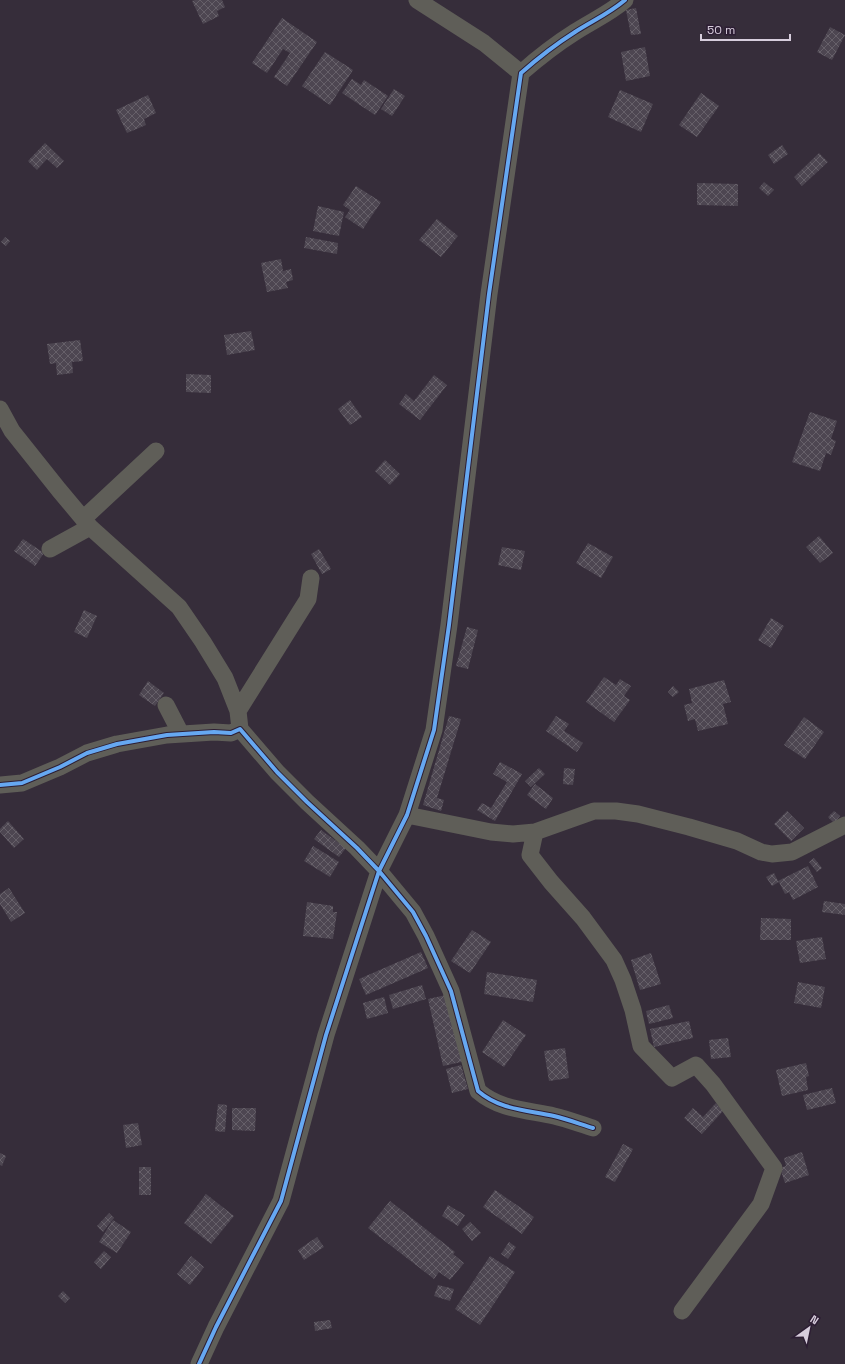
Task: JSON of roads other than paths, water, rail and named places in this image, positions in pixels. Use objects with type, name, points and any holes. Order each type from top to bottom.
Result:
[{"type":"street","points":[[417,0],[484,43],[521,74]]},
{"type":"street","points":[[199,1364],[216,1327],[281,1201],[326,1035],[379,871],[406,815],[434,730],[450,625],[489,294],[521,74],[534,61],[575,32],[625,0]]},
{"type":"street","points":[[0,409],[12,431],[87,523],[179,607],[225,678],[238,711],[240,729],[277,772],[379,871],[413,912],[440,965],[451,991],[478,1091],[487,1099],[507,1107],[555,1116],[593,1128]]},
{"type":"street","points":[[50,549],[87,523],[156,451]]},
{"type":"street","points":[[238,711],[308,599],[311,578]]},
{"type":"street","points":[[166,705],[181,734]]},
{"type":"street","points":[[0,785],[22,783],[60,767],[87,753],[117,744],[167,735],[214,732],[231,734],[240,729]]},
{"type":"street","points":[[406,815],[491,832],[513,834],[535,832],[594,811],[616,811],[638,814],[689,827],[737,841],[761,852],[772,854],[792,852],[845,825]]},
{"type":"street","points":[[535,832],[530,855],[551,882],[583,918],[614,960],[623,980],[633,1010],[641,1046],[672,1078],[696,1065],[713,1084],[774,1168],[761,1204],[682,1311]]}]
